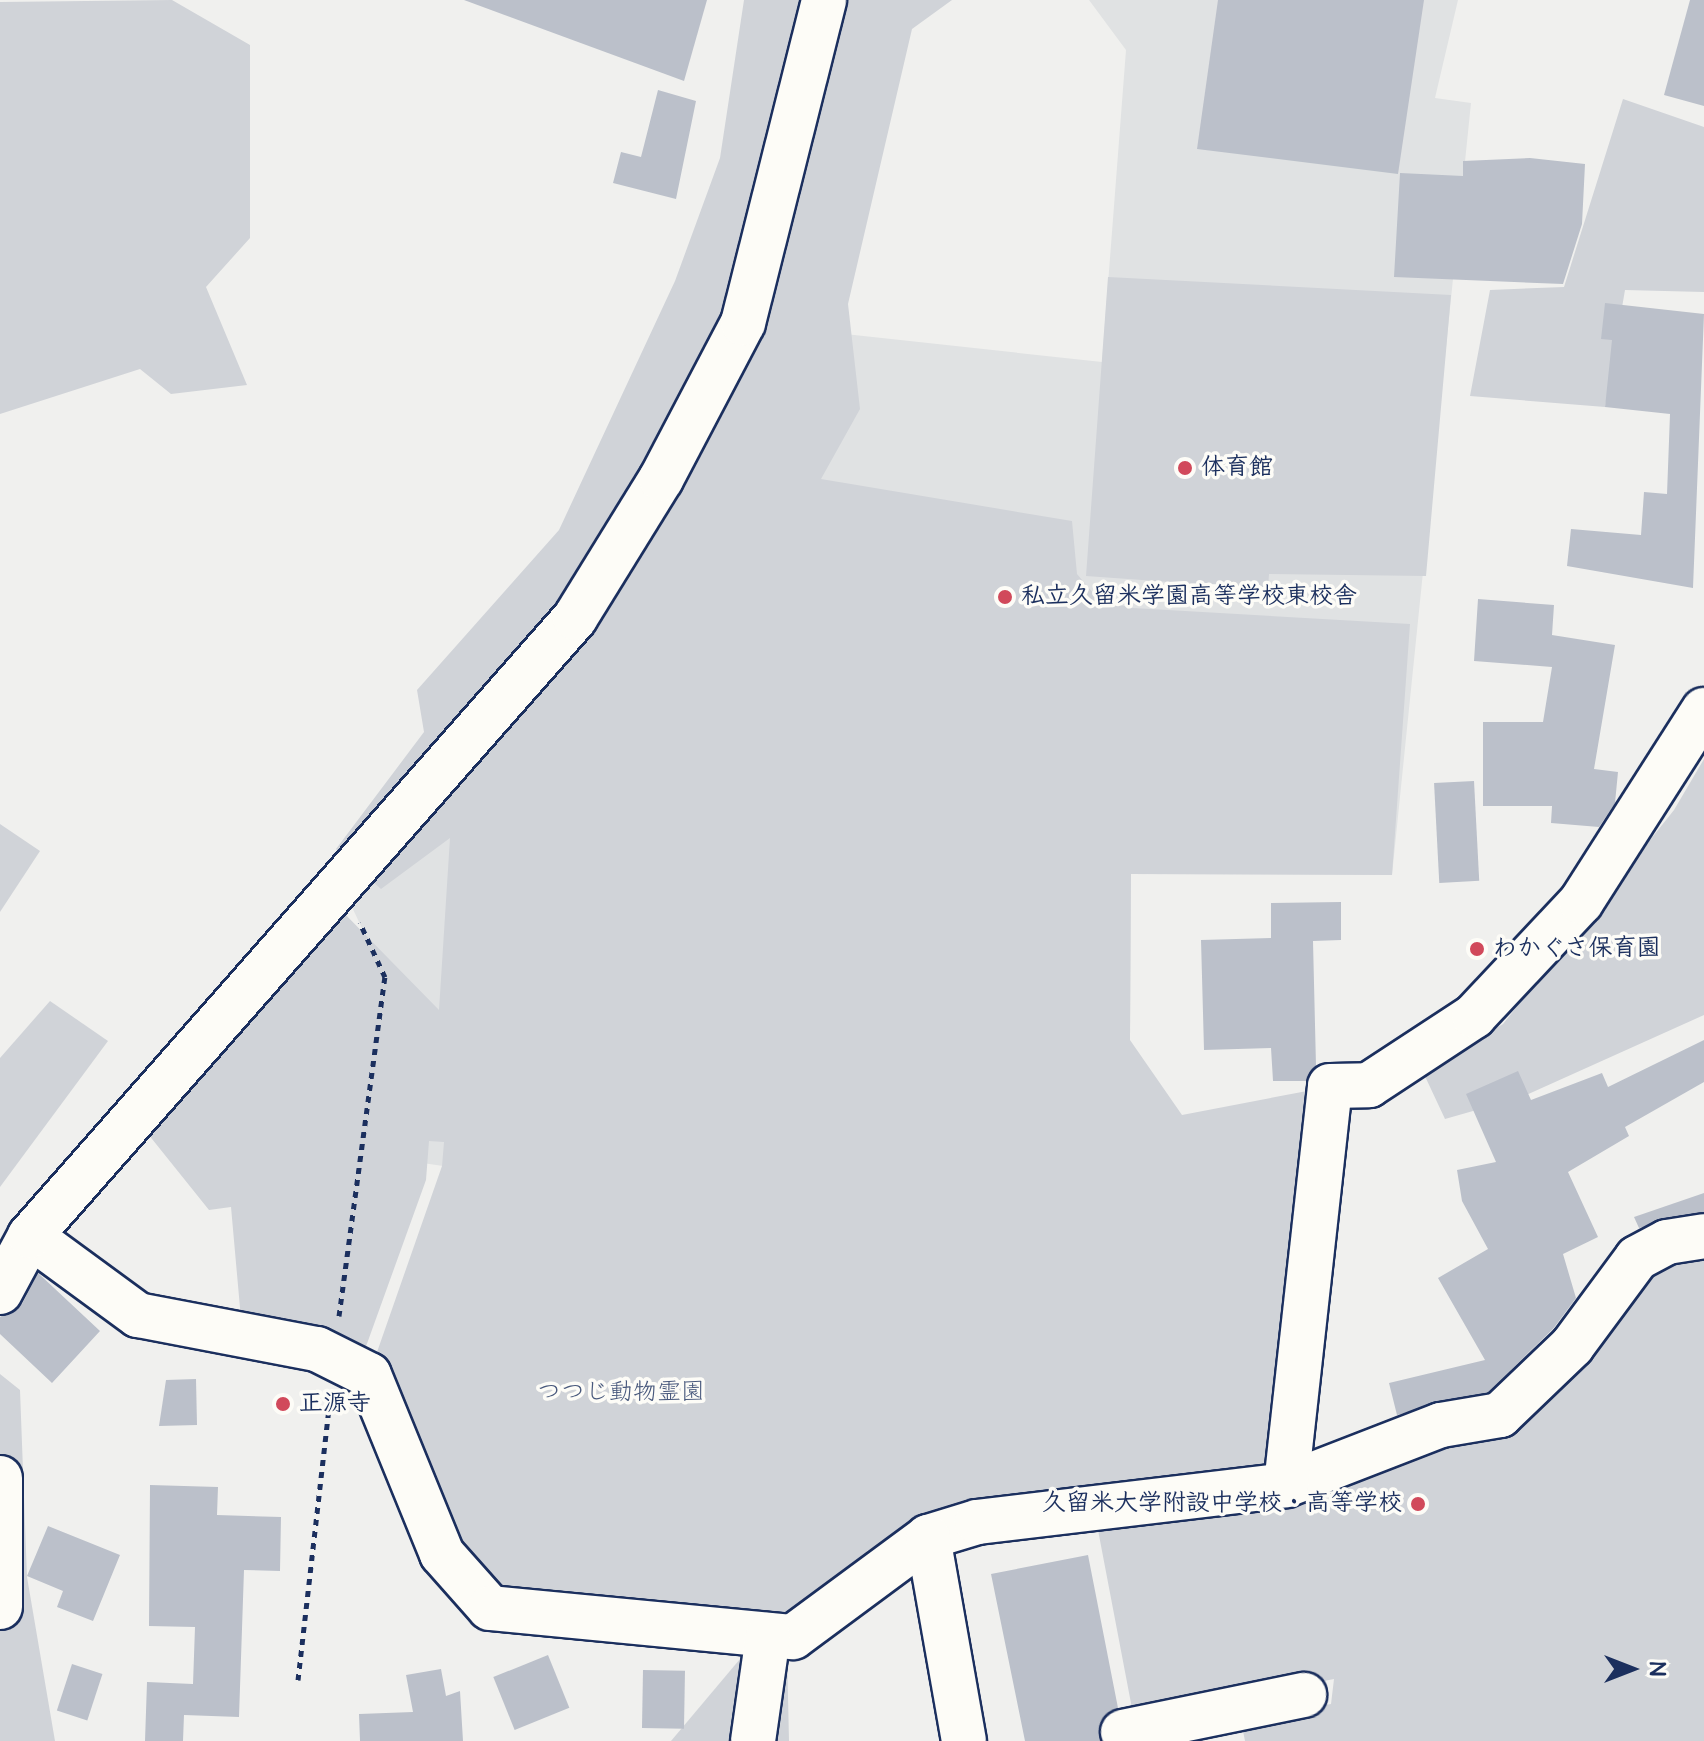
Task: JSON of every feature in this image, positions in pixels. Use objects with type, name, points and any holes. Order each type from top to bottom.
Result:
[{"type":"street","points":[[0,1292],[30,1236],[342,886],[575,618],[661,479],[743,323],[824,0]]},
{"type":"street","points":[[1286,1485],[1330,1086],[1369,1085],[1474,1016],[1581,902],[1704,710]]},
{"type":"street","points":[[30,1236],[138,1315],[334,1357],[369,1375],[442,1554],[490,1608],[793,1637],[928,1537],[977,1522],[1286,1485],[1441,1425],[1500,1415],[1572,1346],[1637,1258],[1667,1242],[1704,1236]]},
{"type":"street","points":[[0,1478],[0,1607]]},
{"type":"street","points":[[928,1537],[964,1741]]},
{"type":"street","points":[[753,1741],[768,1635]]},
{"type":"street","points":[[1123,1732],[1232,1726],[1304,1695]]},
{"type":"path","points":[[298,1680],[334,1357],[385,977],[342,886]]},
{"type":"shaded area","name":"私立久留米学園高等学校東校舎","points":[[1089,0],[1458,0],[1435,98],[1471,103],[1392,875],[1131,874],[1130,1040],[443,1166],[361,1154],[385,977],[342,886],[743,323],[1102,362],[1126,50]]},
{"type":"green space","points":[[172,0],[250,45],[250,238],[206,287],[247,385],[171,394],[140,369],[0,414],[0,2]]},
{"type":"green space","name":"つつじ動物霊園","points":[[744,0],[952,0],[912,29],[848,304],[860,409],[821,479],[1072,521],[1077,574],[1099,600],[1133,608],[1410,624],[1392,875],[1131,874],[1130,1040],[1182,1115],[1307,1091],[1266,1466],[927,1518],[867,1551],[860,1584],[793,1637],[490,1608],[369,1375],[442,1166],[444,1142],[429,1141],[426,1180],[364,1352],[241,1319],[231,1207],[209,1210],[144,1129],[341,910],[439,1010],[450,838],[381,889],[336,849],[424,732],[417,690],[559,530],[675,281],[720,158]]},
{"type":"green space","points":[[1623,99],[1704,127],[1704,292],[1625,290],[1605,407],[1470,396],[1490,290],[1564,287]]},
{"type":"green space","points":[[1108,277],[1451,295],[1426,576],[1269,574],[1268,589],[1086,576]]},
{"type":"green space","points":[[1704,759],[1704,1015],[1522,1097],[1445,1119],[1423,1072],[1503,1024],[1674,810]]},
{"type":"green space","points":[[0,824],[40,851],[0,912]]},
{"type":"green space","points":[[50,1001],[108,1041],[0,1187],[0,1058]]},
{"type":"green space","name":"久留米大学附設中学校・高等学校","points":[[1704,1246],[1704,1741],[1245,1741],[1241,1721],[1331,1704],[1334,1679],[1134,1719],[1098,1530],[1502,1422],[1646,1266]]},
{"type":"green space","points":[[0,1374],[20,1390],[27,1577],[55,1741],[0,1741]]},
{"type":"green space","points":[[787,1651],[789,1741],[671,1741],[740,1659]]},
{"type":"building","points":[[464,0],[707,0],[684,81]]},
{"type":"building","points":[[1218,0],[1424,0],[1398,174],[1197,149]]},
{"type":"building","points":[[1690,0],[1704,0],[1704,106],[1664,95]]},
{"type":"building","points":[[658,90],[696,101],[676,199],[613,183],[621,152],[641,157]]},
{"type":"building","points":[[1530,158],[1585,164],[1582,224],[1563,284],[1394,277],[1400,173],[1463,176],[1463,161]]},
{"type":"building","points":[[1605,303],[1704,314],[1693,588],[1567,566],[1571,529],[1641,535],[1644,492],[1667,494],[1670,414],[1605,407],[1612,340],[1601,339]]},
{"type":"building","points":[[1478,599],[1554,605],[1552,635],[1615,645],[1594,769],[1618,772],[1615,803],[1599,827],[1551,823],[1552,806],[1483,806],[1483,722],[1543,722],[1552,667],[1474,661]]},
{"type":"building","points":[[1474,781],[1479,881],[1439,883],[1434,783]]},
{"type":"building","points":[[1341,902],[1341,940],[1313,941],[1316,1066],[1306,1081],[1273,1081],[1271,1048],[1204,1050],[1201,940],[1271,938],[1271,903]]},
{"type":"building","points":[[1704,1040],[1704,1082],[1625,1127],[1629,1136],[1568,1172],[1598,1237],[1563,1254],[1576,1298],[1553,1329],[1488,1392],[1397,1415],[1389,1383],[1485,1360],[1438,1278],[1488,1249],[1462,1201],[1457,1170],[1496,1162],[1466,1094],[1518,1071],[1531,1100],[1602,1073],[1608,1087]]},
{"type":"building","points":[[1704,1193],[1704,1212],[1639,1228],[1634,1217]]},
{"type":"building","points":[[38,1273],[100,1331],[52,1383],[0,1334],[0,1317],[22,1304]]},
{"type":"building","points":[[196,1379],[197,1425],[159,1426],[166,1380]]},
{"type":"building","points":[[150,1485],[218,1487],[217,1515],[281,1517],[280,1571],[244,1570],[239,1717],[184,1715],[183,1741],[145,1741],[147,1682],[193,1684],[195,1627],[149,1626]]},
{"type":"building","points":[[48,1526],[120,1555],[93,1621],[57,1607],[63,1591],[27,1576]]},
{"type":"building","points":[[1088,1555],[1118,1708],[1100,1723],[1100,1741],[1025,1741],[991,1574]]},
{"type":"building","points":[[548,1655],[569,1708],[515,1730],[493,1677]]},
{"type":"building","points":[[72,1664],[102,1674],[87,1720],[57,1711]]},
{"type":"building","points":[[441,1669],[446,1696],[460,1691],[463,1741],[360,1741],[359,1714],[413,1712],[406,1675]]},
{"type":"building","points":[[643,1670],[685,1671],[684,1729],[642,1728]]},
{"type":"place","name":"体育館","points":[[1185,468]]},
{"type":"place","name":"私立久留米学園高等学校東校舎","points":[[1005,597]]},
{"type":"place","name":"わかぐさ保育園","points":[[1477,949]]},
{"type":"place","name":"正源寺","points":[[283,1404]]},
{"type":"place","name":"久留米大学附設中学校・高等学校","points":[[1418,1504]]}]
